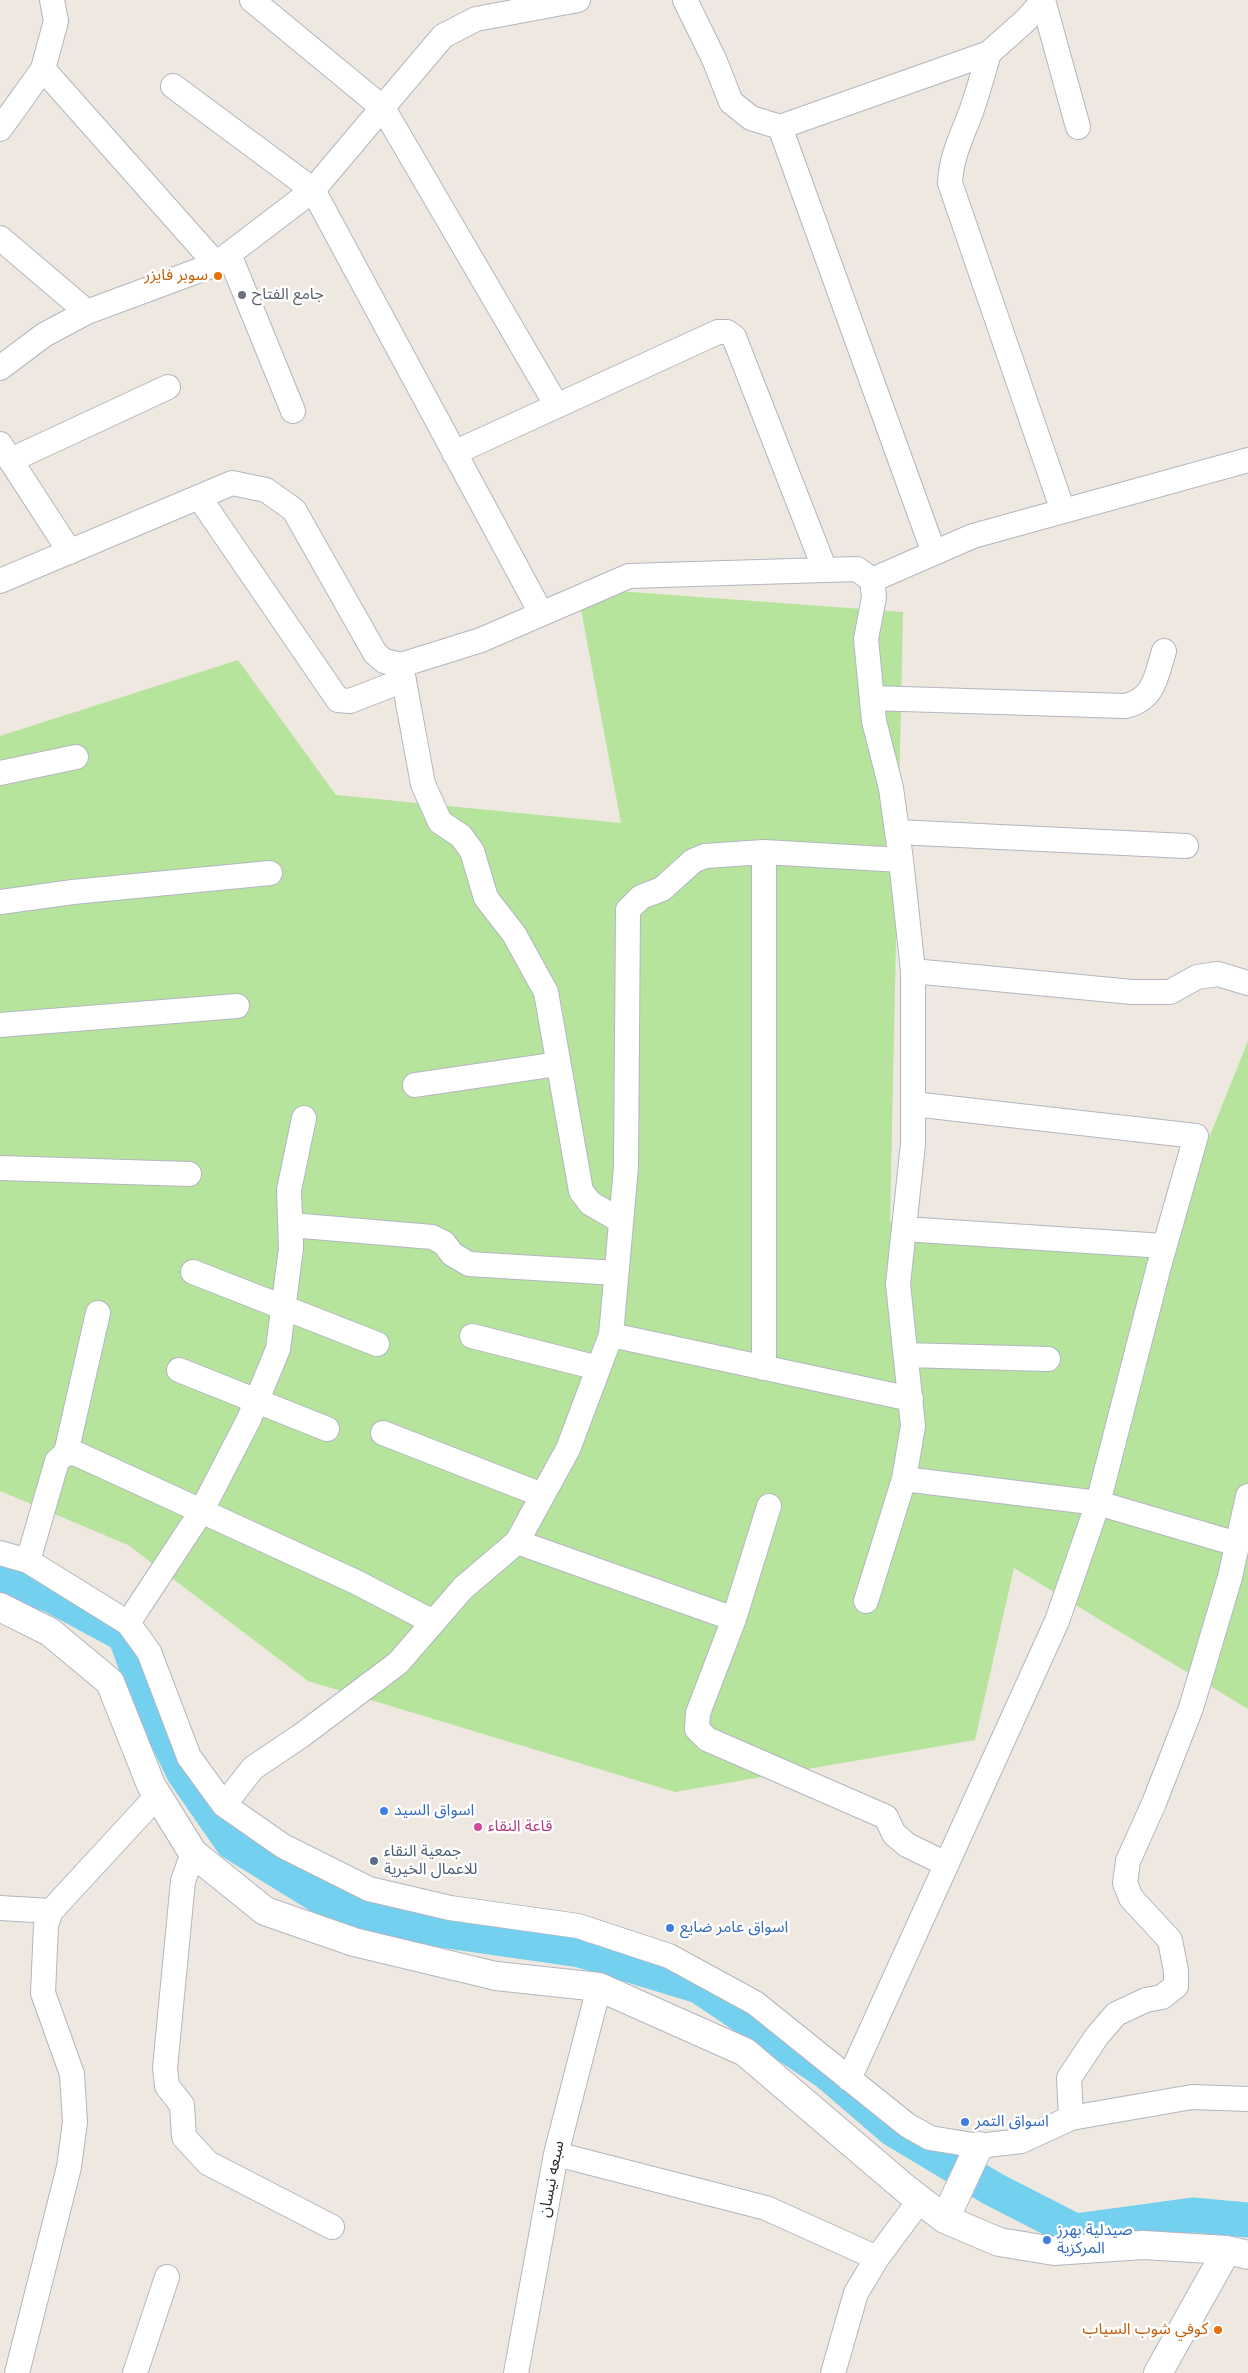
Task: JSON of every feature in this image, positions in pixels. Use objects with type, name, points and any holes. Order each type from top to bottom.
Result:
[{"type":"street","points":[[0,129],[43,69],[56,22],[52,0]]},
{"type":"street","points":[[252,0],[383,108],[557,406]]},
{"type":"street","points":[[0,368],[44,335],[86,312],[223,259],[313,190],[443,36],[476,19],[578,0]]},
{"type":"street","points":[[685,0],[714,59],[731,102],[750,118],[780,127],[989,53],[1026,20],[1043,0]]},
{"type":"street","points":[[1043,0],[1078,127]]},
{"type":"street","points":[[989,53],[971,111],[950,168],[950,183],[1063,511]]},
{"type":"street","points":[[43,69],[223,259],[293,411]]},
{"type":"street","points":[[173,86],[313,190],[541,613]]},
{"type":"street","points":[[780,127],[934,553]]},
{"type":"street","points":[[0,238],[86,312]]},
{"type":"street","points":[[454,453],[718,332],[727,332],[734,336],[825,570]]},
{"type":"street","points":[[70,552],[5,452],[168,388]]},
{"type":"street","points":[[872,580],[973,536],[1248,460]]},
{"type":"street","points":[[0,581],[232,483],[266,490],[294,510],[375,653],[403,673],[423,784],[440,822],[460,836],[472,851],[486,898],[514,934],[546,992],[580,1191],[590,1203],[621,1221]]},
{"type":"street","points":[[199,497],[338,700],[350,701],[403,673],[629,576],[857,569],[872,580],[874,597],[866,639],[874,721],[891,788],[913,971],[913,1144],[898,1284],[913,1426],[904,1479],[866,1601]]},
{"type":"street","points":[[872,698],[1125,706],[1138,704],[1152,690],[1164,652]]},
{"type":"street","points":[[0,773],[76,757]]},
{"type":"street","points":[[897,832],[1186,846]]},
{"type":"street","points":[[224,1805],[253,1768],[302,1736],[398,1663],[463,1588],[516,1542],[568,1449],[611,1335],[626,1167],[628,910],[641,896],[662,889],[693,861],[705,856],[764,852],[901,860]]},
{"type":"street","points":[[764,852],[764,1368]]},
{"type":"street","points":[[0,902],[73,892],[270,873]]},
{"type":"street","points":[[913,971],[1132,992],[1170,992],[1197,977],[1218,974],[1248,983]]},
{"type":"street","points":[[0,1025],[237,1006]]},
{"type":"street","points":[[415,1085],[558,1064]]},
{"type":"street","points":[[849,2079],[1057,1621],[1098,1504],[1164,1246],[1196,1136],[913,1104]]},
{"type":"street","points":[[128,1623],[201,1512],[256,1402],[278,1349],[291,1248],[289,1190],[304,1118]]},
{"type":"street","points":[[0,1168],[189,1174]]},
{"type":"street","points":[[291,1226],[432,1237],[444,1243],[452,1254],[469,1264],[616,1273]]},
{"type":"street","points":[[904,1229],[1164,1246]]},
{"type":"street","points":[[193,1272],[377,1344]]},
{"type":"street","points":[[28,1561],[57,1461],[66,1453],[98,1314]]},
{"type":"street","points":[[611,1335],[910,1399]]},
{"type":"street","points":[[472,1336],[598,1368]]},
{"type":"street","points":[[906,1355],[1048,1359]]},
{"type":"street","points":[[179,1370],[326,1429]]},
{"type":"street","points":[[383,1433],[542,1495]]},
{"type":"street","points":[[66,1453],[77,1454],[356,1582],[433,1622]]},
{"type":"street","points":[[904,1479],[1098,1504],[1237,1544]]},
{"type":"street","points":[[1071,2118],[1069,2078],[1096,2036],[1116,2014],[1146,2000],[1162,1997],[1176,1986],[1176,1972],[1170,1940],[1151,1916],[1131,1898],[1125,1882],[1128,1861],[1154,1802],[1190,1708],[1230,1576],[1248,1496]]},
{"type":"street","points":[[769,1506],[734,1619],[698,1713],[697,1729],[707,1739],[886,1816],[894,1834],[907,1845],[946,1864]]},
{"type":"street","points":[[516,1542],[734,1619]]},
{"type":"street","points":[[0,1553],[28,1561],[128,1623],[149,1652],[189,1757],[224,1805],[283,1846],[369,1889],[450,1908],[578,1926],[669,1956],[755,2003],[907,2126],[930,2138],[979,2146],[1021,2141],[1071,2118],[1192,2097],[1248,2099]]},
{"type":"street","points":[[0,1607],[50,1632],[110,1682],[151,1785],[193,1853],[265,1910],[354,1942],[496,1976],[599,1987],[745,2052],[945,2219],[999,2242],[1054,2251],[1143,2245],[1238,2253],[1158,2373]]},
{"type":"street","points":[[16,2373],[69,2167],[75,2122],[72,2074],[44,1993],[46,1926],[51,1911],[158,1795]]},
{"type":"street","points":[[193,1853],[183,1881],[165,2068],[167,2086],[182,2105],[184,2137],[208,2163],[332,2227]]},
{"type":"street","points":[[0,1908],[51,1911]]},
{"type":"street","name":"سبعه نيسان","points":[[516,2373],[556,2154],[599,1987]]},
{"type":"street","points":[[945,2219],[979,2146]]},
{"type":"street","points":[[556,2154],[766,2208],[877,2258]]},
{"type":"street","points":[[833,2373],[856,2293],[877,2258],[920,2200]]},
{"type":"street","points":[[135,2373],[167,2277]]},
{"type":"green space","points":[[577,588],[903,612],[890,1222],[1167,1242],[1248,1041],[1248,1709],[1014,1568],[975,1740],[675,1792],[308,1681],[128,1545],[0,1491],[0,736],[238,660],[336,795],[621,823]]},
{"type":"waterway","points":[[0,1578],[53,1596],[125,1635],[150,1704],[184,1773],[232,1842],[344,1911],[406,1925],[580,1950],[699,1986],[828,2073],[893,2129],[993,2189],[1075,2231],[1193,2215],[1248,2220]]},
{"type":"place","name":"سوبر فايزر","points":[[218,276]]},
{"type":"place","name":"جامع الفتاح","points":[[242,295]]},
{"type":"place","name":"اسواق السيد","points":[[384,1811]]},
{"type":"place","name":"قاعة النقاء","points":[[478,1827]]},
{"type":"place","name":"جمعية النقاء للاعمال الخيرية","points":[[374,1861]]},
{"type":"place","name":"اسواق عامر ضايع","points":[[670,1928]]},
{"type":"place","name":"اسواق التمر","points":[[965,2122]]},
{"type":"place","name":"صيدلية بهرز المركزية","points":[[1047,2240]]},
{"type":"place","name":"كوفي شوب السياب","points":[[1218,2330]]}]
